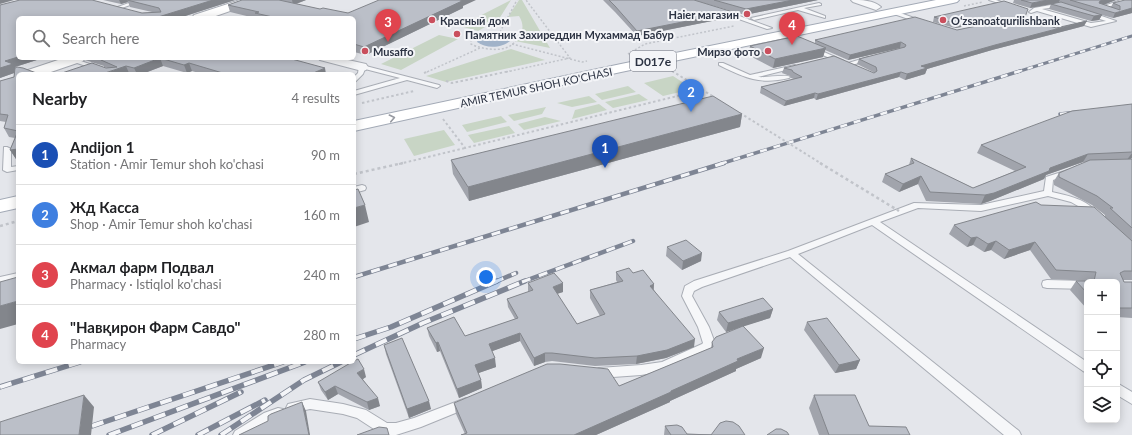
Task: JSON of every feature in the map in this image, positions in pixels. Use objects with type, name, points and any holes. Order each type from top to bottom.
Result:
[{"type":"main road","points":[[204,16],[252,0]]},
{"type":"main road","name":"AMIR TEMUR SHOH KO'CHASI","points":[[356,126],[769,28],[911,0]]},
{"type":"main road","name":"AMIR TEMUR SHOH KO'CHASI","points":[[358,108],[615,64],[788,38],[893,12],[953,0]]},
{"type":"main road","points":[[36,72],[72,60]]},
{"type":"main road","points":[[0,191],[16,187]]},
{"type":"main road","points":[[0,206],[16,202]]},
{"type":"street","points":[[856,0],[876,7]]},
{"type":"street","points":[[104,5],[137,13]]},
{"type":"street","points":[[332,60],[362,67]]},
{"type":"lane","points":[[117,8],[142,0]]},
{"type":"lane","points":[[991,0],[1019,8]]},
{"type":"lane","points":[[1109,12],[1100,8],[1122,2],[1123,0]]},
{"type":"lane","points":[[754,20],[819,4]]},
{"type":"lane","points":[[1032,12],[1056,5],[1068,7]]},
{"type":"lane","points":[[798,8],[823,18]]},
{"type":"lane","points":[[717,10],[754,20],[769,28]]},
{"type":"lane","points":[[1025,10],[1093,26],[1113,21],[1083,12]]},
{"type":"lane","points":[[893,12],[930,25]]},
{"type":"lane","points":[[1068,26],[1082,23]]},
{"type":"lane","points":[[806,46],[860,70]]},
{"type":"lane","points":[[848,64],[878,57]]},
{"type":"lane","points":[[818,61],[833,58]]},
{"type":"lane","points":[[78,60],[111,72]]},
{"type":"lane","points":[[721,64],[756,80],[770,81],[787,77]]},
{"type":"lane","points":[[750,77],[803,65]]},
{"type":"lane","points":[[356,79],[359,76],[362,67],[437,86]]},
{"type":"lane","points":[[356,92],[407,78]]},
{"type":"lane","points":[[7,150],[7,170],[16,168]]},
{"type":"lane","points":[[1048,193],[1049,179],[1077,168]]},
{"type":"lane","points":[[587,372],[600,373],[663,366],[702,350],[708,345],[709,342],[687,296],[690,289],[698,284],[791,253],[917,205],[981,208],[1048,193],[1074,200],[1088,208],[1099,218]]},
{"type":"lane","points":[[872,221],[1084,366]]},
{"type":"lane","points":[[791,253],[1014,435]]},
{"type":"lane","points":[[0,281],[16,277]]},
{"type":"lane","points":[[1047,284],[1084,284]]},
{"type":"lane","points":[[1120,390],[1132,399]]},
{"type":"lane","points":[[240,435],[270,416],[298,405],[310,404],[361,414],[385,429],[396,429],[416,423],[475,399]]},
{"type":"path","points":[[500,32],[517,0]]},
{"type":"path","points":[[526,0],[570,58]]},
{"type":"path","points":[[628,54],[645,44],[754,20]]},
{"type":"path","points":[[512,44],[515,42],[515,37],[500,32],[486,32],[471,38],[471,44],[480,48],[501,48],[512,44],[582,62],[590,61]]},
{"type":"path","points":[[429,77],[421,75],[480,48]]},
{"type":"path","points":[[358,108],[437,86],[570,58]]},
{"type":"path","points":[[666,67],[717,99]]},
{"type":"path","points":[[444,81],[452,83]]},
{"type":"path","points":[[356,174],[702,90]]},
{"type":"path","points":[[738,112],[899,211]]},
{"type":"path","points":[[451,118],[443,119],[465,148]]},
{"type":"path","points":[[0,226],[16,222]]},
{"type":"green space","points":[[511,0],[499,19],[478,31],[460,26]]},
{"type":"green space","points":[[519,0],[522,0],[550,48],[515,41],[520,35],[522,23],[519,16],[508,17]]},
{"type":"green space","points":[[439,35],[458,39],[401,70],[381,64]]},
{"type":"green space","points":[[511,49],[545,60],[446,82],[426,76]]},
{"type":"green space","points":[[673,76],[693,89],[663,96],[644,83]]},
{"type":"green space","points":[[628,86],[636,92],[602,100],[595,94]]},
{"type":"green space","points":[[639,94],[648,100],[613,108],[605,102]]},
{"type":"green space","points":[[589,96],[597,102],[572,107],[557,103]]},
{"type":"green space","points":[[599,104],[607,110],[572,119],[575,110]]},
{"type":"green space","points":[[546,107],[542,114],[514,121],[508,115]]},
{"type":"green space","points":[[501,116],[507,122],[467,132],[462,125]]},
{"type":"green space","points":[[545,117],[561,121],[524,130],[518,124]]},
{"type":"green space","points":[[509,126],[515,133],[474,143],[468,135]]},
{"type":"green space","points":[[444,130],[455,145],[414,156],[404,139]]},
{"type":"water","points":[[496,34],[506,36],[510,41],[503,45],[494,47],[485,46],[477,42],[479,38]]},
{"type":"building","points":[[20,0],[92,0],[142,13],[161,12],[159,8],[127,0],[213,0],[161,16],[16,16],[16,58],[5,61],[13,64],[0,68],[0,5]]},
{"type":"building","points":[[242,0],[279,0],[320,9],[323,8],[348,13],[379,0],[462,1],[364,47],[356,45],[356,16],[268,16],[255,13],[259,12],[228,5]]},
{"type":"building","points":[[609,0],[694,0],[733,12],[637,31]]},
{"type":"building","points":[[714,0],[793,0],[746,9]]},
{"type":"building","points":[[1021,0],[1048,0],[1032,3]]},
{"type":"building","points":[[1070,0],[1104,0],[1100,1],[1099,3],[1120,10],[1120,6],[1113,3],[1132,0],[1132,8],[1115,13]]},
{"type":"building","points":[[1004,1],[1028,9],[1025,17],[1026,19],[1056,28],[1087,21],[921,66],[927,68],[907,74],[901,72],[786,101],[761,87],[802,77],[792,70],[784,68],[834,56],[874,73],[877,71],[876,67],[859,59],[905,47],[906,45],[901,42],[850,55],[815,40],[915,17],[957,30],[991,23],[993,21],[988,18],[957,24],[934,17]]},
{"type":"building","points":[[1061,2],[1102,15],[1094,16],[1051,4]]},
{"type":"building","points":[[797,36],[826,48],[775,59],[750,46]]},
{"type":"building","points":[[101,60],[155,60],[134,68],[126,66],[108,72],[65,72],[92,63],[106,68],[117,67]]},
{"type":"building","points":[[167,60],[295,60],[325,68],[316,72],[219,72],[189,63],[184,65]]},
{"type":"building","points":[[15,68],[23,68],[34,72],[16,72],[16,131],[4,128],[8,115],[0,114],[0,81],[14,77]]},
{"type":"building","points":[[713,96],[742,114],[468,187],[451,160]]},
{"type":"building","points":[[1132,104],[1132,152],[1088,154],[1050,168],[1049,171],[994,193],[985,195],[930,192],[921,176],[903,184],[885,174],[914,163],[911,158],[973,188],[1026,167],[981,145],[1072,111]]},
{"type":"building","points":[[16,136],[16,149],[10,150]]},
{"type":"building","points":[[1132,159],[1132,228],[1110,208],[1113,208],[1097,196],[1059,177],[1059,173],[1090,160]]},
{"type":"building","points":[[358,189],[365,205],[356,207],[356,190]]},
{"type":"building","points":[[1036,202],[1041,205],[1094,207],[1132,241],[1132,271],[1124,271],[1120,273],[1124,282],[1132,282],[1132,308],[1120,308],[1120,279],[1094,279],[1096,272],[1056,270],[1035,242],[1009,250],[996,241],[988,244],[977,237],[971,238],[954,225]]},
{"type":"building","points":[[686,240],[702,253],[683,261],[667,247]]},
{"type":"building","points":[[629,268],[633,273],[643,270],[654,284],[650,286],[695,339],[667,350],[637,356],[595,358],[545,353],[534,358],[520,333],[489,344],[495,358],[475,365],[481,380],[457,389],[438,342],[436,343],[427,328],[454,317],[465,336],[518,318],[507,299],[533,290],[528,283],[554,273],[563,283],[553,287],[577,324],[605,314],[590,290],[623,281],[616,272]]},
{"type":"building","points":[[16,278],[16,302],[0,306],[0,282]]},
{"type":"building","points":[[1076,281],[1084,281],[1084,290]]},
{"type":"building","points":[[763,298],[773,309],[728,323],[719,312]]},
{"type":"building","points":[[827,318],[860,360],[839,365],[807,322]]},
{"type":"building","points":[[743,326],[764,348],[737,359],[738,361],[671,392],[574,435],[461,435],[467,433],[454,403],[547,364],[608,369],[619,386],[713,347],[712,342],[716,337]]},
{"type":"building","points":[[402,338],[429,401],[407,409],[384,345]]},
{"type":"building","points":[[358,359],[364,369],[357,373],[378,398],[367,402],[335,386],[325,392],[318,382],[349,364],[356,364],[356,360]]},
{"type":"building","points":[[84,395],[79,435],[0,435],[0,422]]},
{"type":"building","points":[[814,395],[855,395],[869,426],[906,427],[910,435],[829,435]]},
{"type":"building","points":[[302,402],[309,435],[239,435],[268,421],[268,416],[271,414]]},
{"type":"building","points":[[726,421],[733,422],[739,426],[745,435],[711,435],[720,423]]},
{"type":"building","points":[[677,425],[682,427],[687,434],[711,435],[671,435],[665,426]]},
{"type":"building","points":[[379,427],[387,428],[389,435],[357,435]]},
{"type":"building","points":[[776,429],[781,429],[789,435],[767,435]]},
{"type":"railway","points":[[1017,72],[1132,36]]},
{"type":"railway","points":[[720,164],[1020,71]]},
{"type":"railway","points":[[1060,114],[1078,112]]},
{"type":"railway","points":[[356,276],[724,163]]},
{"type":"railway","points":[[522,282],[633,241]]},
{"type":"railway","points":[[495,282],[516,273]]},
{"type":"railway","points":[[356,338],[391,327],[497,281]]},
{"type":"railway","points":[[356,354],[423,323],[525,281]]},
{"type":"railway","points":[[0,387],[74,364]]},
{"type":"railway","points":[[92,426],[277,364]]},
{"type":"railway","points":[[109,435],[300,364]]},
{"type":"railway","points":[[221,435],[304,380],[337,364]]},
{"type":"railway","points":[[152,435],[241,392]]},
{"type":"railway","points":[[198,435],[265,400]]},
{"type":"place","name":"Haier магазин","points":[[747,14]]},
{"type":"place","name":"Красный дом","points":[[432,20]]},
{"type":"place","name":"Oʻzsanoatqurilishbank","points":[[943,20]]},
{"type":"place","name":"Памятник Захиреддин Мухаммад Бабур","points":[[457,34]]},
{"type":"place","name":"Акмал фарм Подвал","points":[[388,42]]},
{"type":"place","name":"\"Навқирон Фарм Савдо\"","points":[[792,45]]},
{"type":"place","name":"Musaffo","points":[[365,51]]},
{"type":"place","name":"Мирзо фото","points":[[768,51]]},
{"type":"place","name":"Жд Касса","points":[[691,112]]},
{"type":"place","name":"Andijon 1","points":[[605,168]]}]
